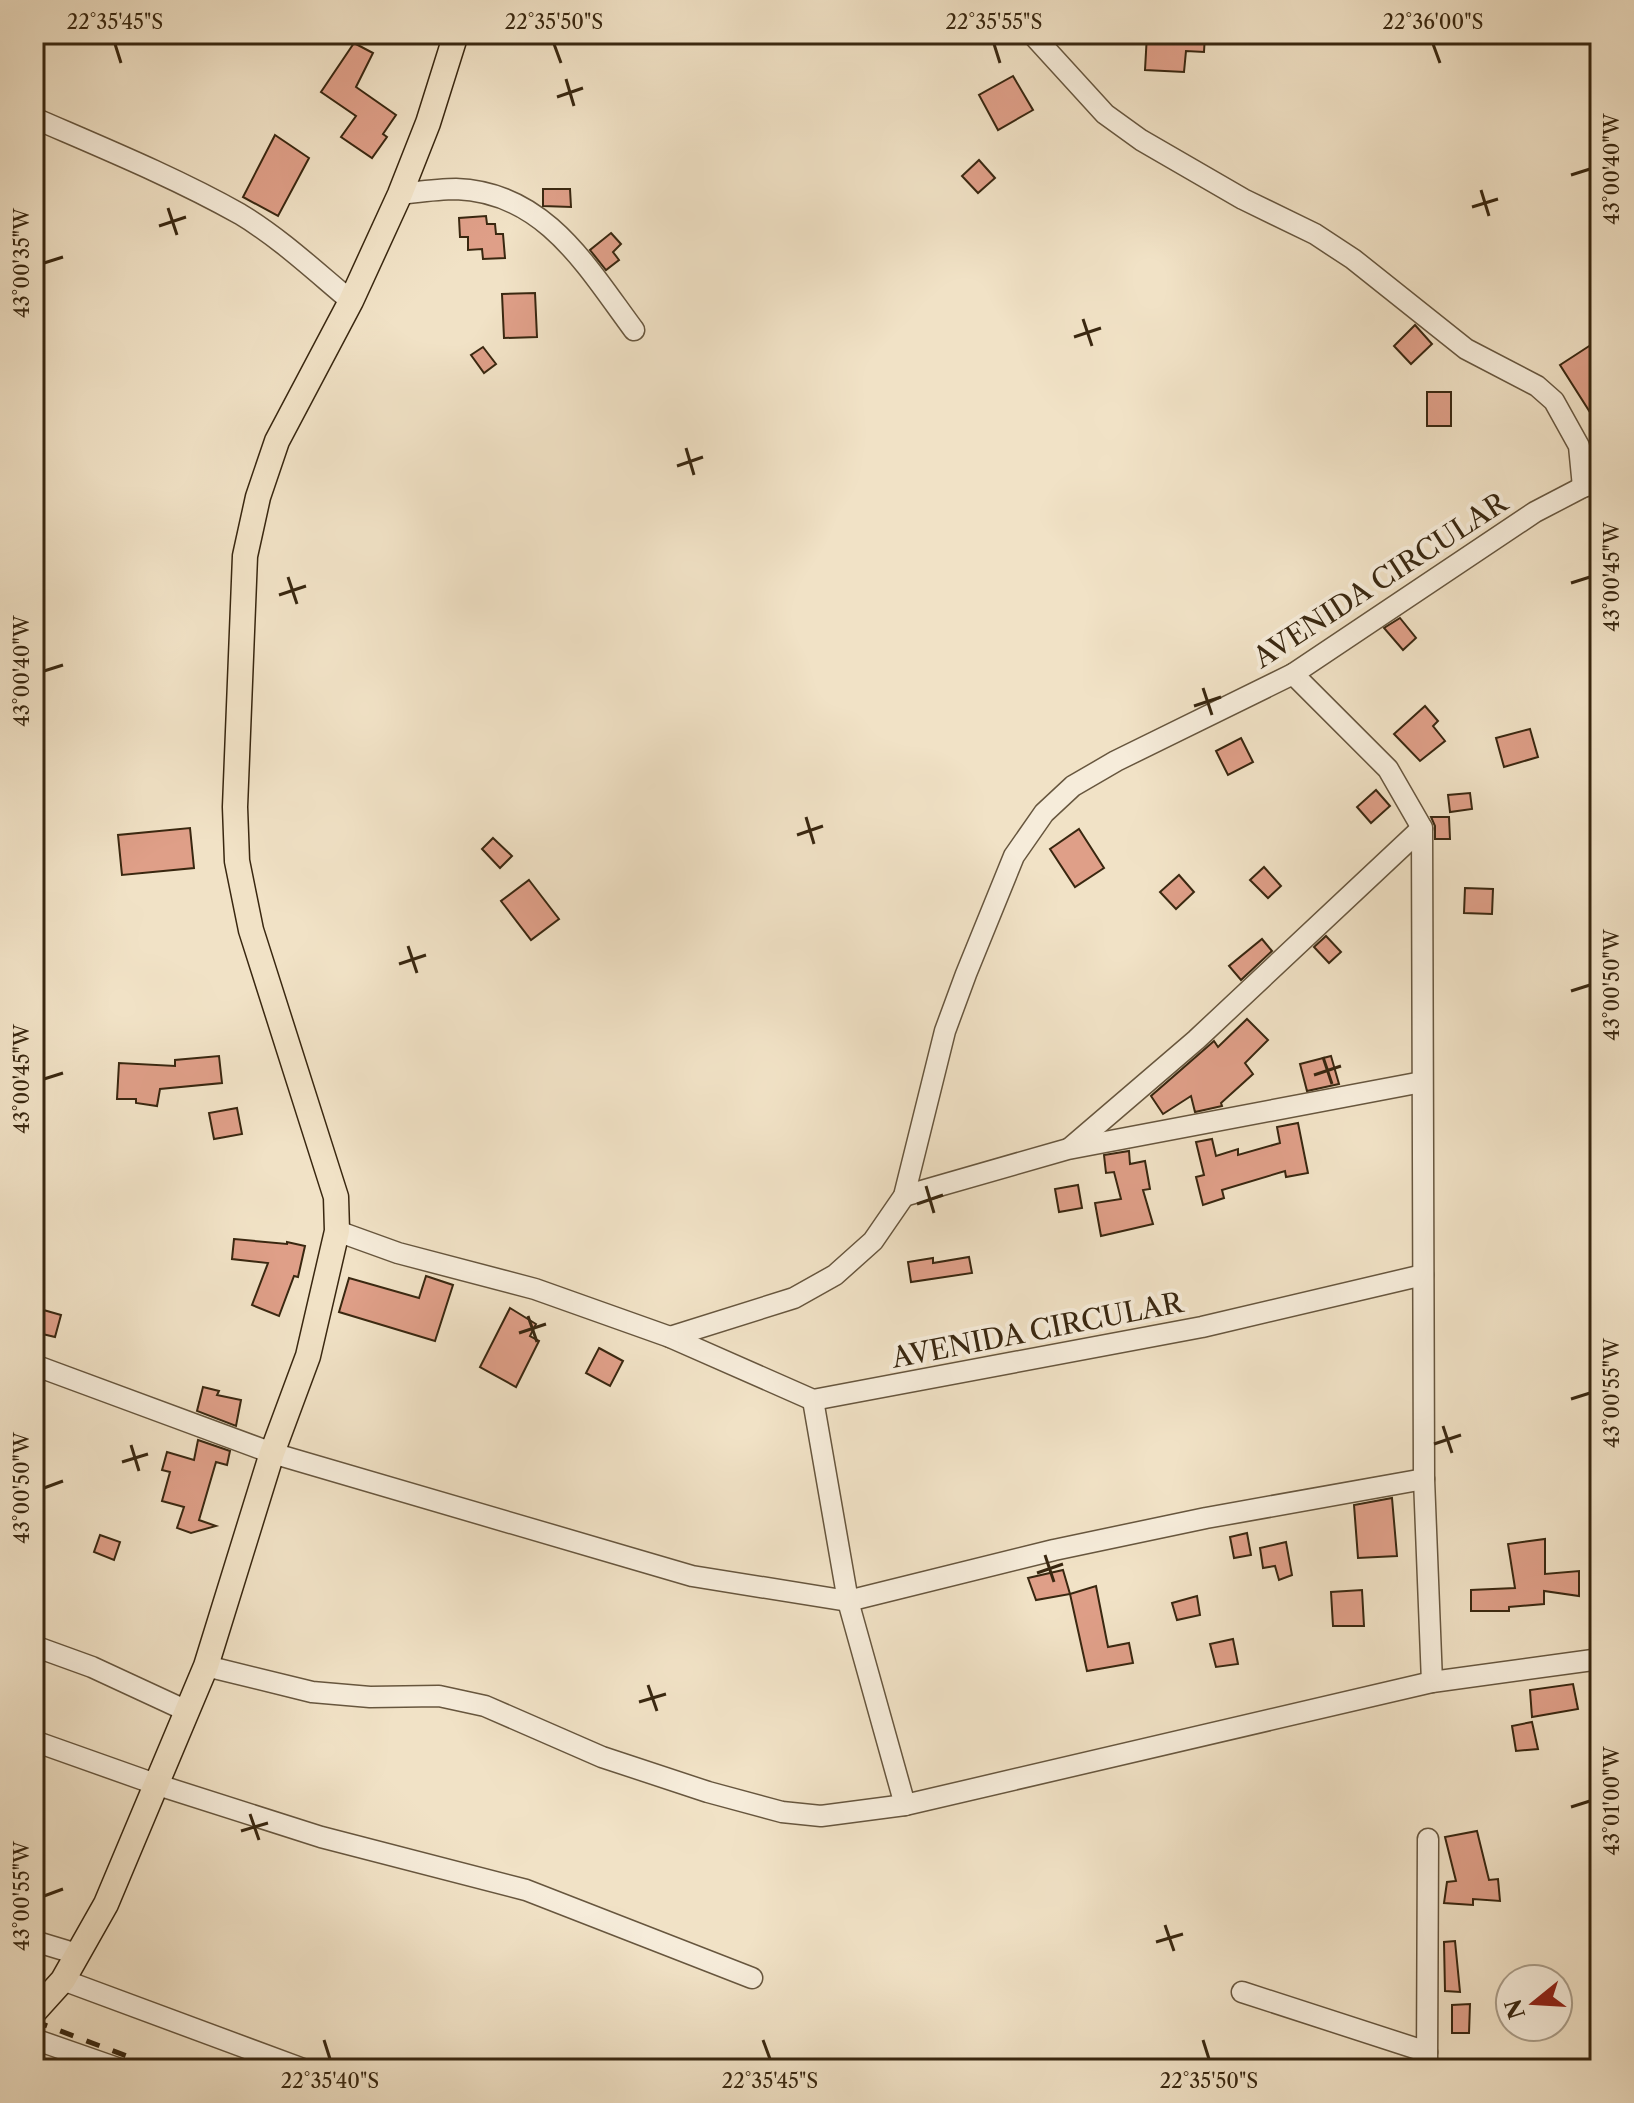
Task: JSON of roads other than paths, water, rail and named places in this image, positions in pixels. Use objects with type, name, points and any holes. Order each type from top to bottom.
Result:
[{"type":"main road","points":[[34,2012],[63,1980],[106,1904],[206,1666],[272,1453],[308,1356],[337,1231],[336,1197],[251,930],[237,861],[235,807],[245,556],[258,497],[277,441],[351,301],[400,194],[428,123],[456,34]]},
{"type":"street","points":[[1032,34],[1105,114],[1141,140],[1243,199],[1315,234],[1353,259],[1466,349],[1537,386],[1554,401],[1579,446],[1591,484]]},
{"type":"street","points":[[34,118],[161,174],[241,215],[281,242],[351,301]]},
{"type":"street","points":[[400,194],[456,189],[484,193],[507,200],[538,216],[569,242],[634,330]]},
{"type":"street","name":"AVENIDA CIRCULAR","points":[[670,1337],[794,1298],[835,1275],[873,1241],[904,1196],[945,1031],[1014,856],[1044,813],[1073,786],[1116,761],[1293,674],[1535,512],[1591,484]]},
{"type":"street","points":[[1293,674],[1388,769],[1422,828],[1424,1479],[1432,1682]]},
{"type":"street","points":[[1068,1149],[1196,1040],[1422,828]]},
{"type":"street","points":[[904,1196],[1068,1149],[1422,1082]]},
{"type":"street","points":[[337,1231],[398,1253],[535,1289],[670,1337],[813,1400],[848,1601],[905,1805]]},
{"type":"street","name":"AVENIDA CIRCULAR","points":[[813,1400],[1202,1327],[1423,1275]]},
{"type":"street","points":[[34,1365],[272,1453],[692,1576],[848,1601],[1115,1537],[1424,1479]]},
{"type":"street","points":[[34,1646],[92,1667],[187,1711]]},
{"type":"street","points":[[206,1666],[312,1692],[370,1697],[439,1696],[485,1706],[602,1757],[708,1792],[782,1812],[821,1816],[905,1805],[1432,1682],[1600,1659]]},
{"type":"street","points":[[34,1741],[321,1837],[526,1890],[752,1978]]},
{"type":"street","points":[[1242,1992],[1427,2060],[1428,1839]]},
{"type":"street","points":[[34,1941],[77,1954]]},
{"type":"street","points":[[63,1980],[303,2069]]},
{"type":"street","points":[[34,2039],[120,2069]]},
{"type":"railway","points":[[34,2021],[161,2069]]}]
